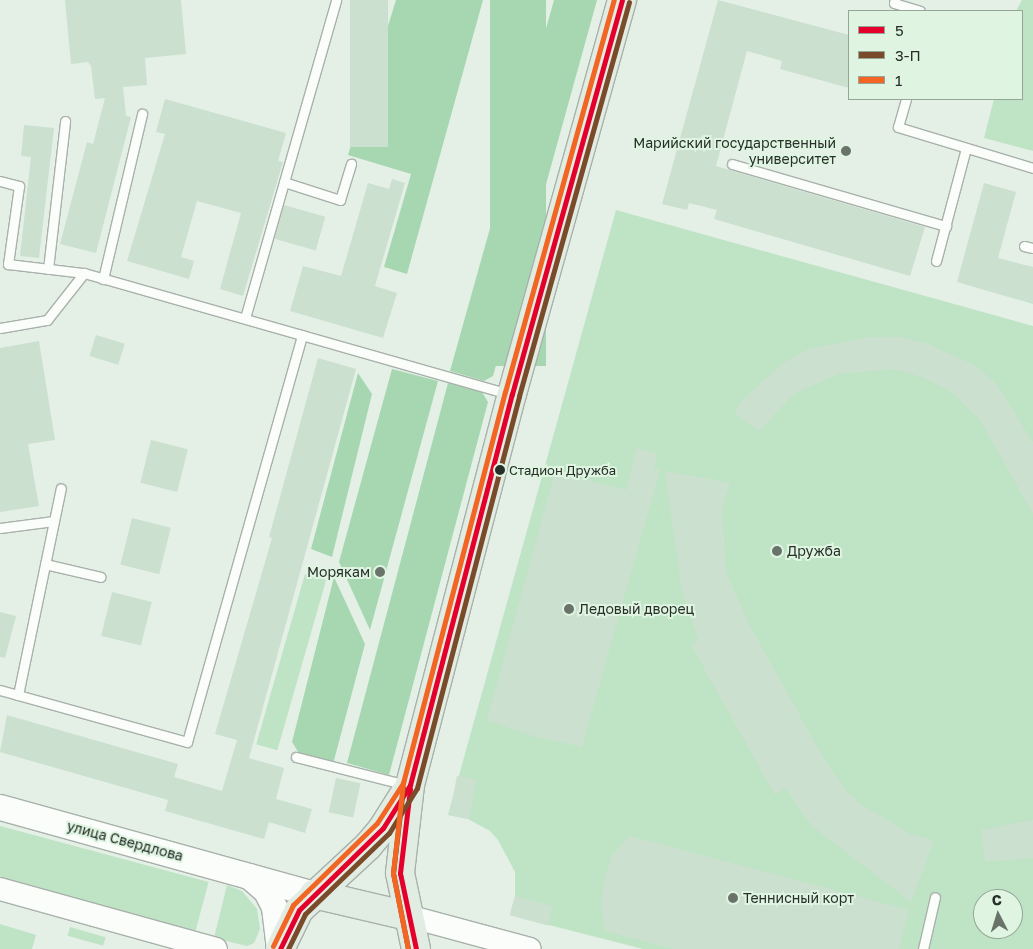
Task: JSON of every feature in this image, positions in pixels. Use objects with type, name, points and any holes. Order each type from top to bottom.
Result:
[{"type":"main road","points":[[416,949],[400,873],[410,785],[512,394],[622,0]]},
{"type":"main road","points":[[280,949],[294,919],[314,894],[383,828],[410,785]]},
{"type":"main road","name":"улица Свердлова","points":[[0,807],[314,894]]},
{"type":"main road","points":[[250,876],[266,891],[274,907],[280,949]]},
{"type":"main road","points":[[314,894],[408,916]]},
{"type":"street","points":[[0,889],[216,949]]},
{"type":"street","points":[[408,916],[530,949]]},
{"type":"lane","points":[[245,318],[336,0]]},
{"type":"lane","points":[[895,0],[894,3],[917,10]]},
{"type":"lane","points":[[906,100],[898,128],[1033,168]]},
{"type":"lane","points":[[103,279],[142,114]]},
{"type":"lane","points":[[48,269],[66,121]]},
{"type":"lane","points":[[936,261],[966,148]]},
{"type":"lane","points":[[284,182],[340,200],[351,164]]},
{"type":"lane","points":[[732,164],[946,226]]},
{"type":"lane","points":[[0,181],[19,186],[8,264],[84,273],[512,394]]},
{"type":"lane","points":[[0,328],[47,320],[84,273]]},
{"type":"lane","points":[[0,690],[187,742],[302,335]]},
{"type":"lane","points":[[18,695],[60,488]]},
{"type":"lane","points":[[0,528],[54,521]]},
{"type":"lane","points":[[45,564],[101,577]]},
{"type":"lane","points":[[296,758],[410,785]]},
{"type":"lane","points":[[922,949],[935,897]]},
{"type":"green space","points":[[396,0],[483,0],[407,274],[384,267],[411,174],[348,155]]},
{"type":"green space","points":[[490,0],[546,0],[546,366],[490,366]]},
{"type":"green space","points":[[554,0],[597,0],[493,376],[484,381],[450,371]]},
{"type":"green space","points":[[1022,0],[1033,0],[1033,151],[984,138],[994,100],[1023,100],[1023,10],[1017,10]]},
{"type":"green space","name":"Дружба","points":[[616,210],[1033,326],[1033,949],[643,949],[510,915],[515,896],[515,872],[498,840],[490,831],[468,819],[448,815]]},
{"type":"green space","points":[[392,369],[438,381],[370,630],[339,562]]},
{"type":"green space","points":[[358,373],[372,394],[332,557],[311,549]]},
{"type":"green space","points":[[448,383],[482,392],[488,402],[389,775],[347,763]]},
{"type":"green space","points":[[305,574],[326,580],[277,750],[256,744]]},
{"type":"green space","points":[[334,577],[365,644],[333,764],[300,755],[292,742]]},
{"type":"green space","points":[[0,826],[209,882],[195,933],[0,881]]},
{"type":"green space","points":[[227,885],[242,891],[257,909],[260,929],[254,943],[247,946],[214,938]]},
{"type":"green space","points":[[0,924],[36,935],[32,949],[0,949]]},
{"type":"green space","points":[[70,927],[106,937],[103,946],[68,936]]},
{"type":"building","points":[[65,0],[181,0],[186,54],[145,58],[147,85],[123,87],[126,116],[131,117],[96,253],[60,244],[87,142],[93,144],[105,98],[95,99],[91,66],[88,62],[71,64]]},
{"type":"building","points":[[350,0],[388,0],[388,147],[350,147]]},
{"type":"building","points":[[718,0],[848,35],[848,88],[780,69],[782,61],[747,51],[716,166],[925,227],[910,276],[714,219],[717,210],[689,203],[687,210],[662,204]]},
{"type":"building","points":[[165,99],[286,133],[278,161],[283,162],[243,296],[220,289],[241,213],[197,201],[181,257],[194,261],[189,279],[127,261],[165,134],[156,132]]},
{"type":"building","points":[[24,125],[54,128],[39,258],[20,256],[31,157],[21,156]]},
{"type":"building","points":[[392,179],[405,183],[375,286],[397,293],[383,338],[290,311],[303,266],[341,276],[368,183],[389,189]]},
{"type":"building","points":[[984,183],[1016,192],[998,258],[1033,267],[1033,304],[957,282]]},
{"type":"building","points":[[284,205],[325,217],[316,250],[274,239]]},
{"type":"building","points":[[96,335],[125,344],[118,365],[90,356]]},
{"type":"building","points":[[870,337],[901,337],[928,344],[972,364],[994,381],[1033,442],[1033,514],[980,420],[949,390],[922,377],[894,369],[839,374],[795,393],[759,431],[734,413],[745,397],[786,361],[809,349]]},
{"type":"building","points":[[39,341],[55,440],[28,444],[39,506],[0,512],[0,348]]},
{"type":"building","points":[[318,358],[356,369],[249,758],[284,768],[276,799],[312,809],[305,833],[269,822],[264,839],[165,811],[168,800],[0,752],[7,715],[178,764],[174,777],[222,791],[237,740],[215,734],[272,538],[269,537]]},
{"type":"building","points":[[151,440],[188,449],[177,492],[140,483]]},
{"type":"building","name":"Ледовый дворец","points":[[637,448],[658,454],[654,469],[660,470],[582,747],[533,736],[487,720],[555,472],[626,490]]},
{"type":"building","points":[[665,471],[730,483],[722,509],[726,572],[750,626],[824,759],[848,793],[861,804],[910,834],[934,840],[911,902],[812,826],[785,788],[775,795],[691,645],[698,640],[681,586]]},
{"type":"building","points":[[132,518],[171,528],[159,574],[120,565]]},
{"type":"building","points":[[112,592],[152,602],[141,646],[101,636]]},
{"type":"building","points":[[0,612],[16,616],[5,658],[0,657]]},
{"type":"building","points":[[457,776],[477,780],[469,819],[449,815]]},
{"type":"building","points":[[336,778],[360,783],[353,817],[329,812]]},
{"type":"building","points":[[1033,820],[1033,858],[985,862],[981,830]]},
{"type":"building","name":"Теннисный корт","points":[[630,836],[909,910],[899,949],[673,949],[605,931],[601,905],[604,878],[612,855]]},
{"type":"building","points":[[515,896],[553,906],[547,925],[510,915]]},
{"type":"transit line","name":"1","points":[[408,949],[393,873],[403,783],[505,392],[614,0]]},
{"type":"transit line","name":"5","points":[[280,949],[299,910],[383,828],[410,785],[512,394],[622,0]]},
{"type":"transit line","name":"3-П","points":[[288,949],[305,914],[389,833],[417,788],[519,396],[629,2]]},
{"type":"transit line","name":"1","points":[[273,946],[293,905],[377,823],[403,783]]},
{"type":"transit line","name":"3-П","points":[[403,788],[393,873],[408,949]]},
{"type":"transit line","name":"5","points":[[410,789],[400,873],[416,949]]},
{"type":"place","name":"Марийский государственный университет","points":[[846,151]]},
{"type":"place","name":"Стадион Дружба","points":[[500,470]]},
{"type":"place","name":"Дружба","points":[[777,551]]},
{"type":"place","name":"Морякам","points":[[380,572]]},
{"type":"place","name":"Ледовый дворец","points":[[569,609]]},
{"type":"place","name":"Теннисный корт","points":[[733,898]]}]
